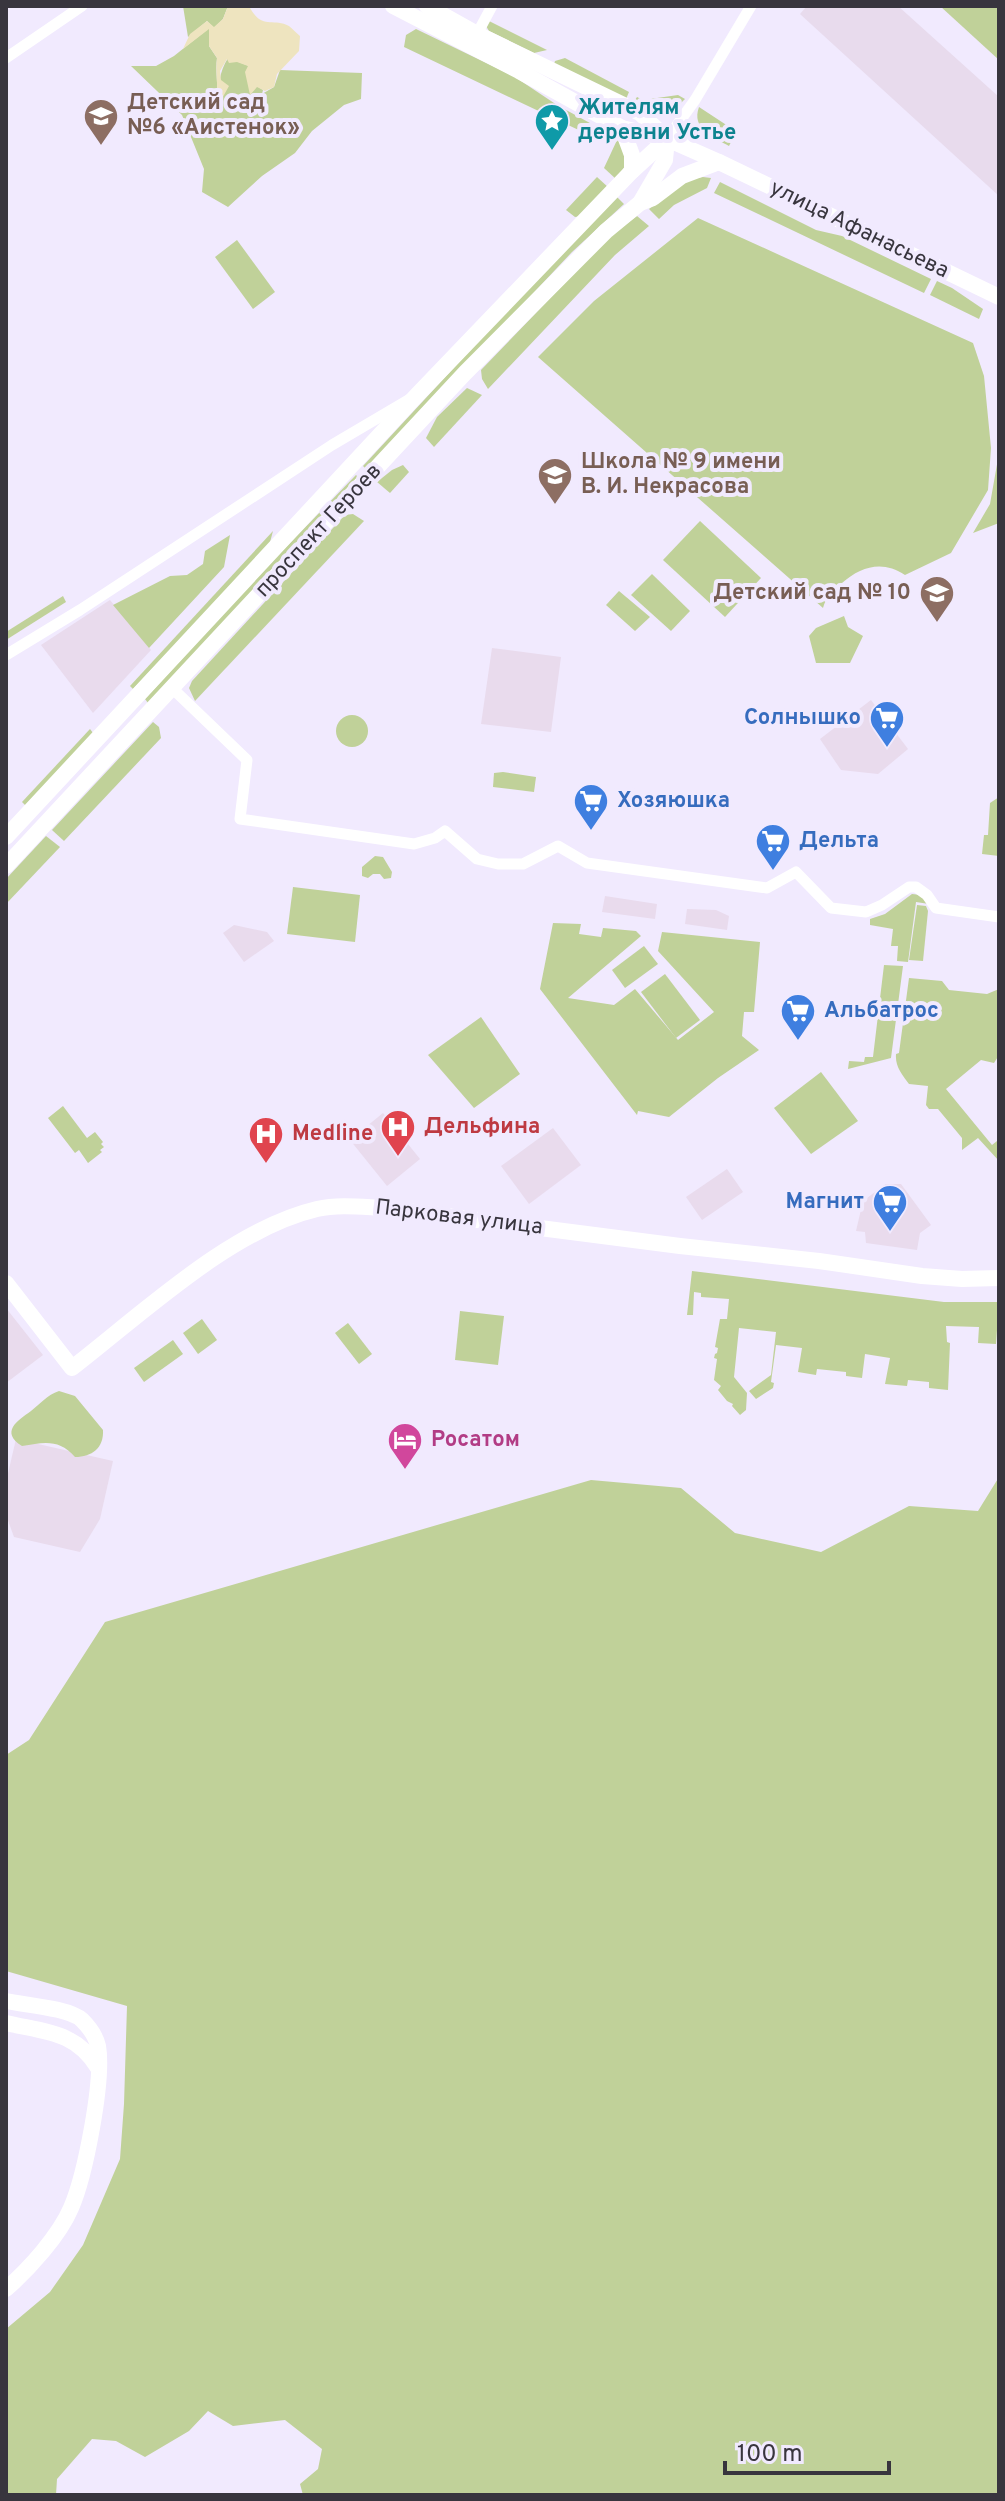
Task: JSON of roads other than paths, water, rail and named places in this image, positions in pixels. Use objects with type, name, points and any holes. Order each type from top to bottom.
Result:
[{"type":"main road","points":[[393,6],[622,128],[667,139]]},
{"type":"main road","points":[[427,6],[477,34],[640,113],[667,139]]},
{"type":"main road","points":[[622,128],[632,155],[632,171]]},
{"type":"main road","points":[[640,203],[665,160],[667,139]]},
{"type":"main road","name":"улица Афанасьева","points":[[667,139],[999,297]]},
{"type":"main road","name":"проспект Героев","points":[[6,837],[417,395],[632,171],[667,139]]},
{"type":"main road","points":[[640,203],[653,198],[682,176],[719,162]]},
{"type":"main road","name":"проспект Героев","points":[[6,866],[465,373],[606,231],[640,203]]},
{"type":"main road","name":"Парковая улица","points":[[6,1283],[72,1368],[195,1272],[237,1244],[270,1225],[319,1209],[348,1206],[819,1261],[922,1276],[999,1278]]},
{"type":"main road","points":[[6,2001],[74,2014],[83,2021],[98,2049],[94,2116],[71,2210],[48,2244],[6,2289]]},
{"type":"main road","points":[[6,2023],[73,2040],[90,2054],[98,2068]]},
{"type":"street","points":[[6,58],[82,6]]},
{"type":"street","points":[[477,34],[492,6]]},
{"type":"street","points":[[667,139],[695,100],[751,6]]},
{"type":"street","name":"проспект Героев","points":[[6,655],[332,445],[417,395]]},
{"type":"street","points":[[172,688],[247,760],[240,819],[414,844],[435,838],[445,831],[477,859],[498,864],[523,864],[558,846],[587,863],[767,888],[796,872],[831,908],[866,912],[909,887],[916,887],[927,895],[936,908],[999,917]]},
{"type":"place","name":"Детский сад №6 «Аистенок»","points":[[101,147]]},
{"type":"place","name":"Жителям деревни Устье","points":[[552,152]]},
{"type":"place","name":"Школа № 9 имени В. И. Некрасова","points":[[555,506]]},
{"type":"place","name":"Детский сад № 10","points":[[937,624]]},
{"type":"place","name":"Солнышко","points":[[887,749]]},
{"type":"place","name":"Хозяюшка","points":[[591,832]]},
{"type":"place","name":"Дельта","points":[[773,872]]},
{"type":"place","name":"Альбатрос","points":[[798,1042]]},
{"type":"place","name":"Дельфина","points":[[398,1158]]},
{"type":"place","name":"Medline","points":[[266,1165]]},
{"type":"place","name":"Магнит","points":[[890,1233]]},
{"type":"place","name":"Росатом","points":[[405,1471]]}]
